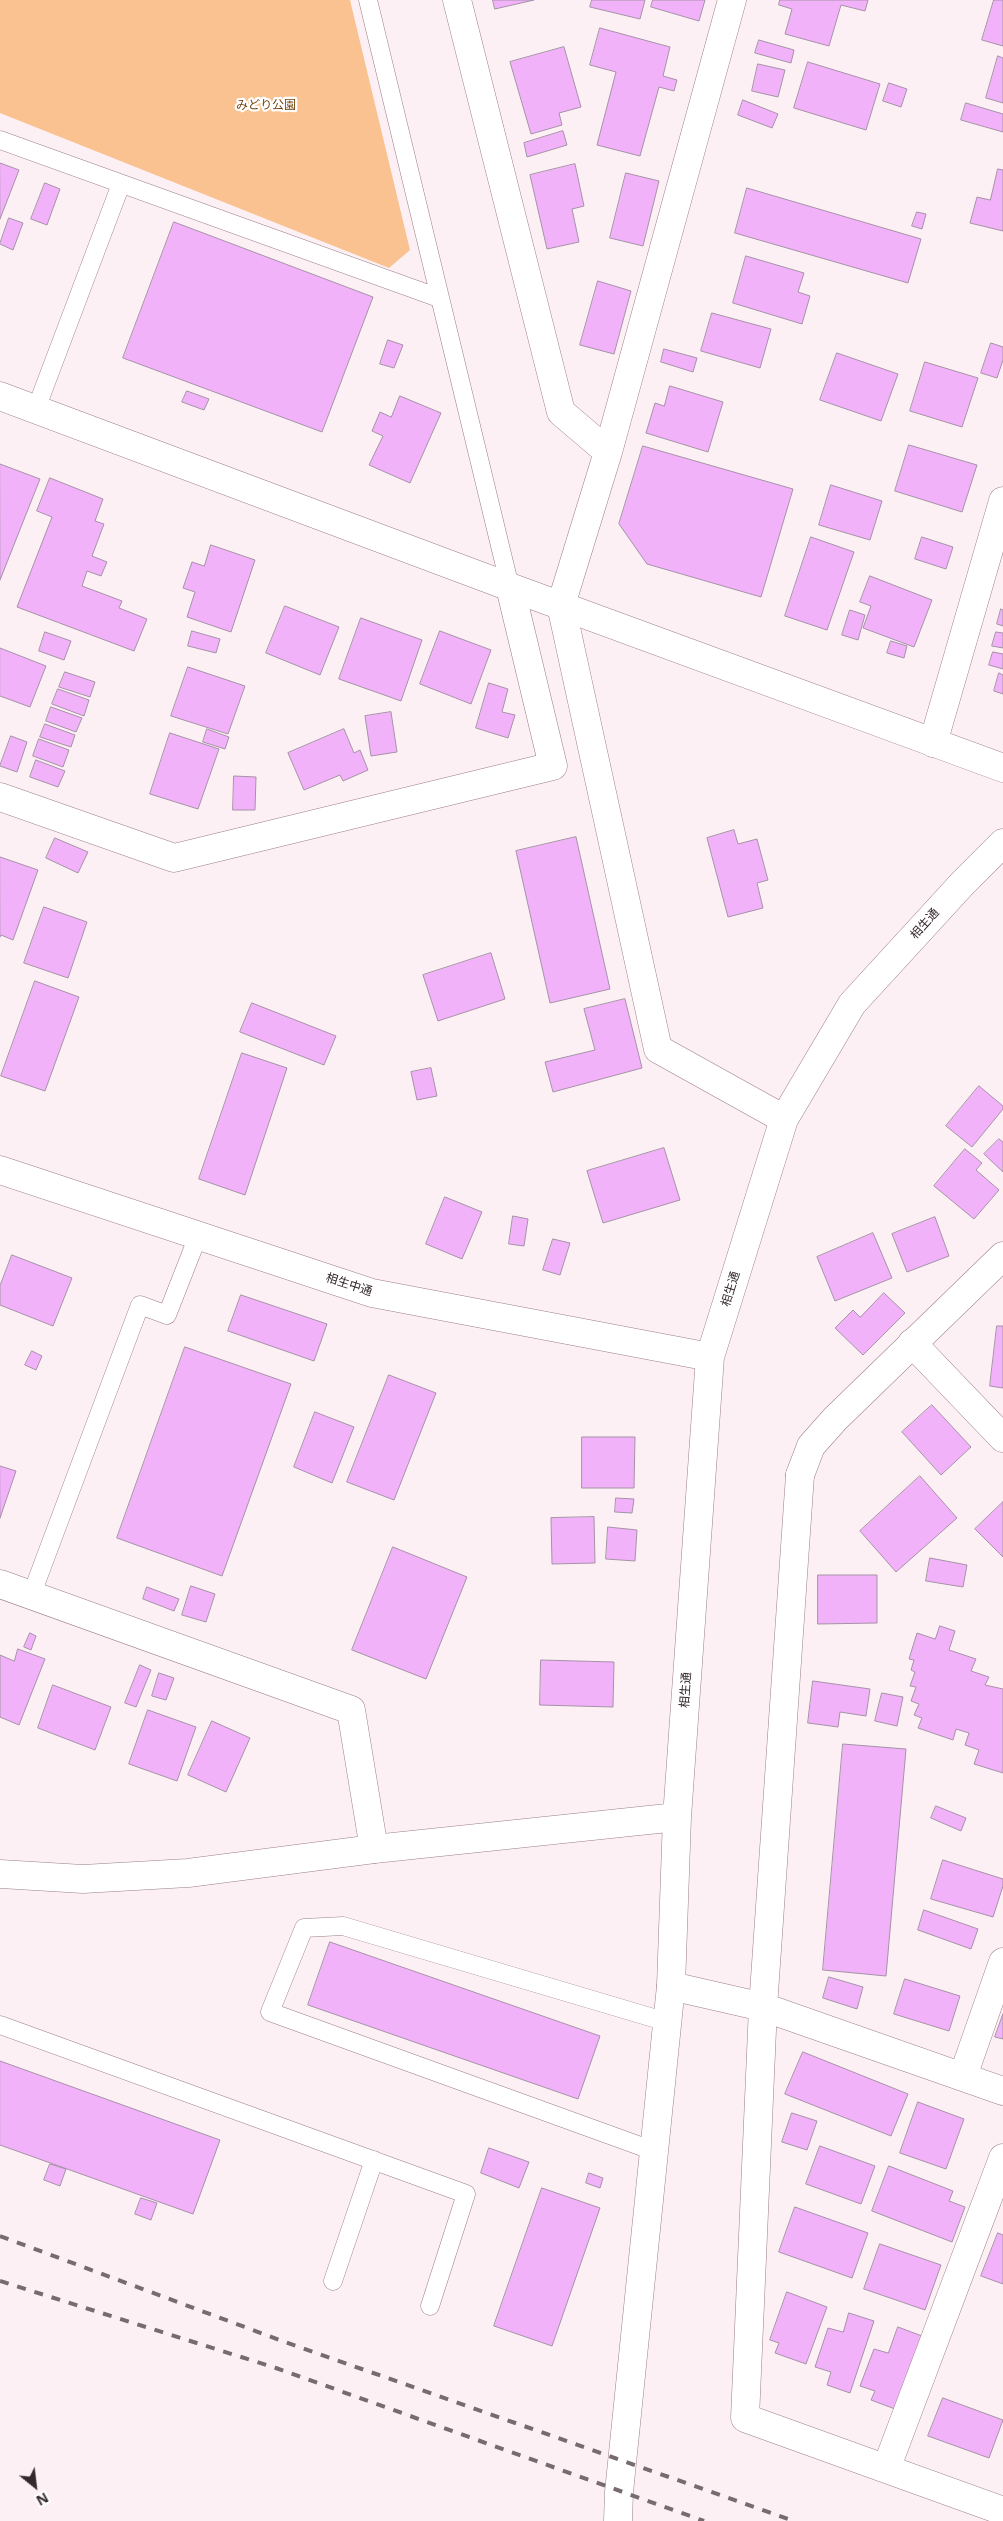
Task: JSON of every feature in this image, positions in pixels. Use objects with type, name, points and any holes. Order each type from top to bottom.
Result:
[{"type":"street","points":[[457,0],[561,412],[608,452]]},
{"type":"street","points":[[732,0],[608,452],[561,606],[658,1049],[784,1119]]},
{"type":"street","points":[[0,396],[561,606],[1003,768]]},
{"type":"street","points":[[933,743],[1003,501]]},
{"type":"street","points":[[0,797],[174,858],[553,766],[510,587]]},
{"type":"street","name":"相生通","points":[[618,2521],[619,2492],[671,1986],[677,1816],[710,1357],[784,1119],[852,1004],[962,884],[1003,843]]},
{"type":"street","name":"相生中通","points":[[0,1170],[372,1293],[710,1357]]},
{"type":"street","points":[[1003,1256],[835,1419],[810,1446],[800,1475],[763,2007],[745,2418],[1003,2511]]},
{"type":"street","points":[[912,1343],[1003,1438]]},
{"type":"street","points":[[0,1584],[351,1710],[374,1849]]},
{"type":"street","points":[[0,1874],[83,1880],[188,1873],[374,1849],[677,1816]]},
{"type":"street","points":[[963,2076],[1003,1962]]},
{"type":"street","points":[[671,1986],[763,2007],[1003,2091]]},
{"type":"street","points":[[886,2469],[1003,2158]]},
{"type":"lane","points":[[368,0],[510,587]]},
{"type":"lane","points":[[0,140],[439,298]]},
{"type":"lane","points":[[36,409],[122,184]]},
{"type":"lane","points":[[31,1596],[140,1305],[167,1315],[198,1236]]},
{"type":"lane","points":[[654,2151],[270,2012],[304,1928],[343,1926],[667,2022]]},
{"type":"lane","points":[[0,2025],[466,2194],[430,2306]]},
{"type":"lane","points":[[333,2281],[374,2160]]},
{"type":"green space","name":"みどり公園","points":[[0,0],[350,0],[410,250],[389,268],[0,113]]},
{"type":"building","points":[[493,0],[534,0],[495,9]]},
{"type":"building","points":[[592,0],[645,0],[640,19],[590,7]]},
{"type":"building","points":[[653,0],[705,0],[699,21],[651,7]]},
{"type":"building","points":[[780,0],[868,0],[865,11],[841,5],[829,46],[785,34],[792,9],[779,5]]},
{"type":"building","points":[[994,0],[1003,0],[1003,46],[982,40]]},
{"type":"building","points":[[600,28],[670,47],[663,76],[677,80],[674,91],[659,87],[640,156],[597,145],[616,72],[590,65]]},
{"type":"building","points":[[759,40],[794,50],[791,63],[755,53]]},
{"type":"building","points":[[564,47],[581,107],[559,113],[562,125],[531,134],[510,62]]},
{"type":"building","points":[[998,56],[1003,58],[1003,103],[986,98]]},
{"type":"building","points":[[808,62],[880,84],[866,130],[794,108]]},
{"type":"building","points":[[758,64],[785,70],[778,97],[752,91]]},
{"type":"building","points":[[889,83],[907,89],[901,107],[883,101]]},
{"type":"building","points":[[743,100],[778,114],[772,128],[738,115]]},
{"type":"building","points":[[966,103],[1003,114],[1003,132],[961,120]]},
{"type":"building","points":[[563,131],[567,145],[527,157],[524,143]]},
{"type":"building","points":[[0,163],[19,170],[0,219]]},
{"type":"building","points":[[575,164],[584,206],[572,209],[579,242],[547,249],[530,175]]},
{"type":"building","points":[[998,169],[1003,170],[1003,231],[970,223],[977,197],[990,200]]},
{"type":"building","points":[[626,173],[659,181],[643,246],[610,238]]},
{"type":"building","points":[[45,183],[60,189],[47,225],[31,219]]},
{"type":"building","points":[[747,188],[921,239],[908,283],[735,233]]},
{"type":"building","points":[[917,212],[926,214],[922,229],[912,226]]},
{"type":"building","points":[[9,218],[23,223],[13,250],[0,244]]},
{"type":"building","points":[[174,222],[373,297],[322,432],[123,358]]},
{"type":"building","points":[[746,256],[804,273],[798,292],[810,296],[802,324],[733,303]]},
{"type":"building","points":[[598,281],[631,291],[614,354],[580,345]]},
{"type":"building","points":[[712,313],[771,329],[760,368],[701,351]]},
{"type":"building","points":[[388,340],[403,345],[394,368],[380,364]]},
{"type":"building","points":[[991,343],[1003,347],[1003,360],[997,378],[981,373]]},
{"type":"building","points":[[664,349],[697,358],[693,372],[661,362]]},
{"type":"building","points":[[837,353],[898,374],[881,421],[820,400]]},
{"type":"building","points":[[925,362],[978,378],[962,427],[910,411]]},
{"type":"building","points":[[670,386],[723,402],[708,452],[646,433],[655,403],[664,406]]},
{"type":"building","points":[[187,391],[209,399],[204,410],[182,402]]},
{"type":"building","points":[[400,396],[441,413],[410,483],[369,465],[383,436],[372,431],[380,412],[391,417]]},
{"type":"building","points":[[909,445],[977,465],[962,512],[895,491]]},
{"type":"building","points":[[643,446],[793,489],[761,597],[647,564],[619,524]]},
{"type":"building","points":[[0,464],[40,479],[0,580]]},
{"type":"building","points":[[50,478],[103,499],[95,521],[104,524],[92,556],[107,562],[101,576],[87,571],[82,586],[122,601],[119,608],[147,619],[134,651],[17,607],[52,517],[37,511]]},
{"type":"building","points":[[831,485],[882,501],[870,540],[819,525]]},
{"type":"building","points":[[811,537],[854,552],[827,630],[785,616]]},
{"type":"building","points":[[922,537],[953,547],[946,569],[915,559]]},
{"type":"building","points":[[211,545],[255,560],[231,632],[187,617],[195,592],[183,588],[192,562],[204,566]]},
{"type":"building","points":[[870,576],[932,600],[914,647],[863,628],[871,606],[860,602]]},
{"type":"building","points":[[285,606],[339,627],[320,675],[266,653]]},
{"type":"building","points":[[1001,609],[1003,610],[1003,626],[997,624]]},
{"type":"building","points":[[850,610],[865,615],[858,640],[842,635]]},
{"type":"building","points":[[361,618],[422,640],[401,701],[339,679]]},
{"type":"building","points":[[192,631],[220,639],[216,653],[188,646]]},
{"type":"building","points":[[440,631],[491,650],[471,704],[420,684]]},
{"type":"building","points":[[45,632],[71,641],[64,660],[39,651]]},
{"type":"building","points":[[996,632],[1003,633],[1003,648],[992,646]]},
{"type":"building","points":[[891,641],[907,646],[904,658],[887,653]]},
{"type":"building","points":[[0,648],[46,666],[30,707],[0,696]]},
{"type":"building","points":[[993,652],[1003,654],[1003,669],[989,665]]},
{"type":"building","points":[[188,667],[245,686],[228,734],[171,716]]},
{"type":"building","points":[[65,672],[95,682],[90,697],[59,687]]},
{"type":"building","points":[[999,673],[1003,675],[1003,694],[994,691]]},
{"type":"building","points":[[489,683],[508,689],[502,712],[515,715],[508,738],[476,728]]},
{"type":"building","points":[[58,689],[89,700],[84,716],[52,704]]},
{"type":"building","points":[[51,707],[82,718],[76,732],[46,721]]},
{"type":"building","points":[[391,712],[397,752],[371,756],[365,716]]},
{"type":"building","points":[[45,724],[75,735],[71,747],[40,737]]},
{"type":"building","points":[[207,729],[229,737],[225,749],[203,742]]},
{"type":"building","points":[[344,729],[354,753],[360,750],[368,770],[343,781],[340,775],[304,790],[288,753]]},
{"type":"building","points":[[170,733],[219,749],[198,809],[150,794]]},
{"type":"building","points":[[11,736],[27,742],[17,772],[0,766]]},
{"type":"building","points":[[39,739],[69,750],[63,767],[33,756]]},
{"type":"building","points":[[36,760],[65,771],[58,787],[30,777]]},
{"type":"building","points":[[234,776],[256,777],[255,810],[233,810]]},
{"type":"building","points":[[734,830],[738,844],[757,839],[768,880],[757,883],[763,908],[728,917],[707,838]]},
{"type":"building","points":[[576,837],[610,989],[550,1003],[516,851]]},
{"type":"building","points":[[55,838],[88,852],[78,873],[46,858]]},
{"type":"building","points":[[0,857],[38,870],[13,940],[1,935],[0,937]]},
{"type":"building","points":[[44,907],[87,922],[68,978],[24,963]]},
{"type":"building","points":[[491,953],[505,999],[438,1021],[423,975]]},
{"type":"building","points":[[35,981],[79,997],[45,1091],[1,1076]]},
{"type":"building","points":[[625,999],[642,1068],[553,1092],[545,1062],[595,1050],[584,1009]]},
{"type":"building","points":[[252,1003],[336,1036],[324,1065],[240,1032]]},
{"type":"building","points":[[242,1053],[287,1068],[245,1195],[199,1179]]},
{"type":"building","points":[[431,1068],[437,1096],[417,1100],[411,1072]]},
{"type":"building","points":[[979,1086],[1003,1106],[1003,1109],[972,1147],[946,1126]]},
{"type":"building","points":[[999,1139],[1003,1142],[1003,1172],[984,1154]]},
{"type":"building","points":[[664,1148],[680,1200],[603,1223],[587,1171]]},
{"type":"building","points":[[965,1149],[982,1163],[976,1170],[999,1190],[974,1219],[934,1186]]},
{"type":"building","points":[[445,1197],[482,1212],[462,1259],[426,1244]]},
{"type":"building","points":[[513,1216],[528,1219],[524,1246],[509,1244]]},
{"type":"building","points":[[935,1217],[949,1256],[907,1272],[892,1234]]},
{"type":"building","points":[[873,1233],[892,1278],[835,1301],[817,1257]]},
{"type":"building","points":[[553,1239],[570,1243],[560,1275],[543,1270]]},
{"type":"building","points":[[12,1255],[72,1278],[53,1326],[0,1305],[0,1286]]},
{"type":"building","points":[[884,1293],[905,1313],[863,1355],[835,1328],[853,1310],[860,1317]]},
{"type":"building","points":[[241,1295],[327,1324],[314,1361],[228,1331]]},
{"type":"building","points":[[997,1326],[1003,1326],[1003,1388],[990,1386]]},
{"type":"building","points":[[185,1347],[291,1384],[222,1576],[117,1538]]},
{"type":"building","points":[[32,1351],[42,1356],[36,1370],[25,1365]]},
{"type":"building","points":[[389,1375],[436,1393],[394,1500],[347,1482]]},
{"type":"building","points":[[932,1405],[971,1447],[941,1475],[902,1432]]},
{"type":"building","points":[[315,1412],[354,1427],[332,1483],[294,1467]]},
{"type":"building","points":[[582,1437],[635,1437],[634,1488],[582,1488]]},
{"type":"building","points":[[0,1466],[16,1471],[0,1518]]},
{"type":"building","points":[[920,1476],[957,1518],[896,1572],[860,1531]]},
{"type":"building","points":[[616,1498],[634,1499],[632,1513],[615,1512]]},
{"type":"building","points":[[1003,1502],[1003,1557],[975,1529]]},
{"type":"building","points":[[594,1517],[595,1563],[552,1564],[551,1518]]},
{"type":"building","points":[[608,1527],[637,1530],[635,1561],[606,1559]]},
{"type":"building","points":[[393,1547],[467,1577],[426,1679],[352,1650]]},
{"type":"building","points":[[930,1558],[967,1565],[963,1587],[926,1581]]},
{"type":"building","points":[[818,1575],[877,1575],[877,1623],[818,1624]]},
{"type":"building","points":[[191,1586],[215,1594],[206,1622],[182,1615]]},
{"type":"building","points":[[147,1587],[179,1599],[174,1611],[143,1599]]},
{"type":"building","points":[[940,1626],[955,1631],[949,1650],[976,1659],[971,1671],[989,1677],[985,1685],[1003,1689],[1003,1773],[974,1764],[979,1750],[965,1745],[969,1733],[956,1729],[953,1740],[918,1728],[922,1718],[914,1715],[919,1704],[911,1701],[916,1687],[910,1686],[915,1672],[911,1670],[914,1660],[909,1659],[917,1633],[935,1639]]},
{"type":"building","points":[[30,1633],[36,1636],[31,1650],[24,1647]]},
{"type":"building","points":[[18,1649],[45,1659],[19,1725],[0,1717],[0,1655],[14,1661]]},
{"type":"building","points":[[541,1660],[614,1662],[613,1707],[540,1705]]},
{"type":"building","points":[[140,1665],[151,1670],[136,1707],[125,1703]]},
{"type":"building","points":[[159,1673],[174,1678],[166,1700],[152,1696]]},
{"type":"building","points":[[813,1681],[870,1689],[866,1716],[840,1712],[838,1727],[808,1723]]},
{"type":"building","points":[[53,1685],[111,1707],[95,1750],[38,1728]]},
{"type":"building","points":[[882,1693],[903,1697],[897,1726],[875,1721]]},
{"type":"building","points":[[148,1710],[196,1727],[177,1781],[129,1764]]},
{"type":"building","points":[[212,1721],[250,1738],[226,1792],[188,1775]]},
{"type":"building","points":[[843,1744],[906,1749],[886,1976],[823,1970]]},
{"type":"building","points":[[936,1806],[966,1818],[961,1831],[931,1818]]},
{"type":"building","points":[[943,1860],[1003,1879],[1003,1886],[993,1917],[931,1899]]},
{"type":"building","points":[[924,1910],[978,1929],[971,1949],[918,1930]]},
{"type":"building","points":[[330,1942],[600,2036],[578,2099],[308,2005]]},
{"type":"building","points":[[829,1977],[863,1987],[857,2009],[823,1998]]},
{"type":"building","points":[[905,1979],[960,1996],[949,2031],[894,2014]]},
{"type":"building","points":[[1003,2014],[1003,2039],[995,2037]]},
{"type":"building","points":[[803,2052],[908,2094],[891,2136],[785,2094]]},
{"type":"building","points":[[0,2061],[220,2140],[193,2214],[0,2145]]},
{"type":"building","points":[[918,2102],[964,2119],[946,2169],[900,2153]]},
{"type":"building","points":[[792,2113],[817,2121],[807,2150],[782,2142]]},
{"type":"building","points":[[820,2146],[875,2166],[861,2204],[806,2184]]},
{"type":"building","points":[[489,2148],[529,2162],[519,2188],[481,2173]]},
{"type":"building","points":[[50,2164],[66,2169],[60,2186],[44,2180]]},
{"type":"building","points":[[889,2166],[953,2191],[949,2201],[965,2207],[952,2242],[872,2211]]},
{"type":"building","points":[[589,2173],[603,2178],[600,2188],[586,2183]]},
{"type":"building","points":[[542,2188],[600,2208],[552,2346],[494,2326]]},
{"type":"building","points":[[141,2198],[157,2203],[151,2220],[135,2214]]},
{"type":"building","points":[[795,2207],[868,2233],[852,2278],[779,2252]]},
{"type":"building","points":[[998,2233],[1003,2235],[1003,2284],[981,2276]]},
{"type":"building","points":[[880,2244],[941,2265],[925,2310],[864,2289]]},
{"type":"building","points":[[787,2292],[827,2307],[806,2364],[775,2353],[779,2343],[770,2340]]},
{"type":"building","points":[[849,2313],[874,2321],[850,2393],[827,2385],[831,2372],[815,2367],[828,2328],[843,2332]]},
{"type":"building","points":[[898,2327],[922,2336],[895,2409],[871,2400],[875,2391],[860,2386],[874,2349],[888,2353]]},
{"type":"building","points":[[943,2398],[1003,2420],[989,2458],[928,2436]]},
{"type":"railway","points":[[0,2236],[285,2342],[794,2521]]},
{"type":"railway","points":[[0,2281],[276,2368],[704,2521]]}]
